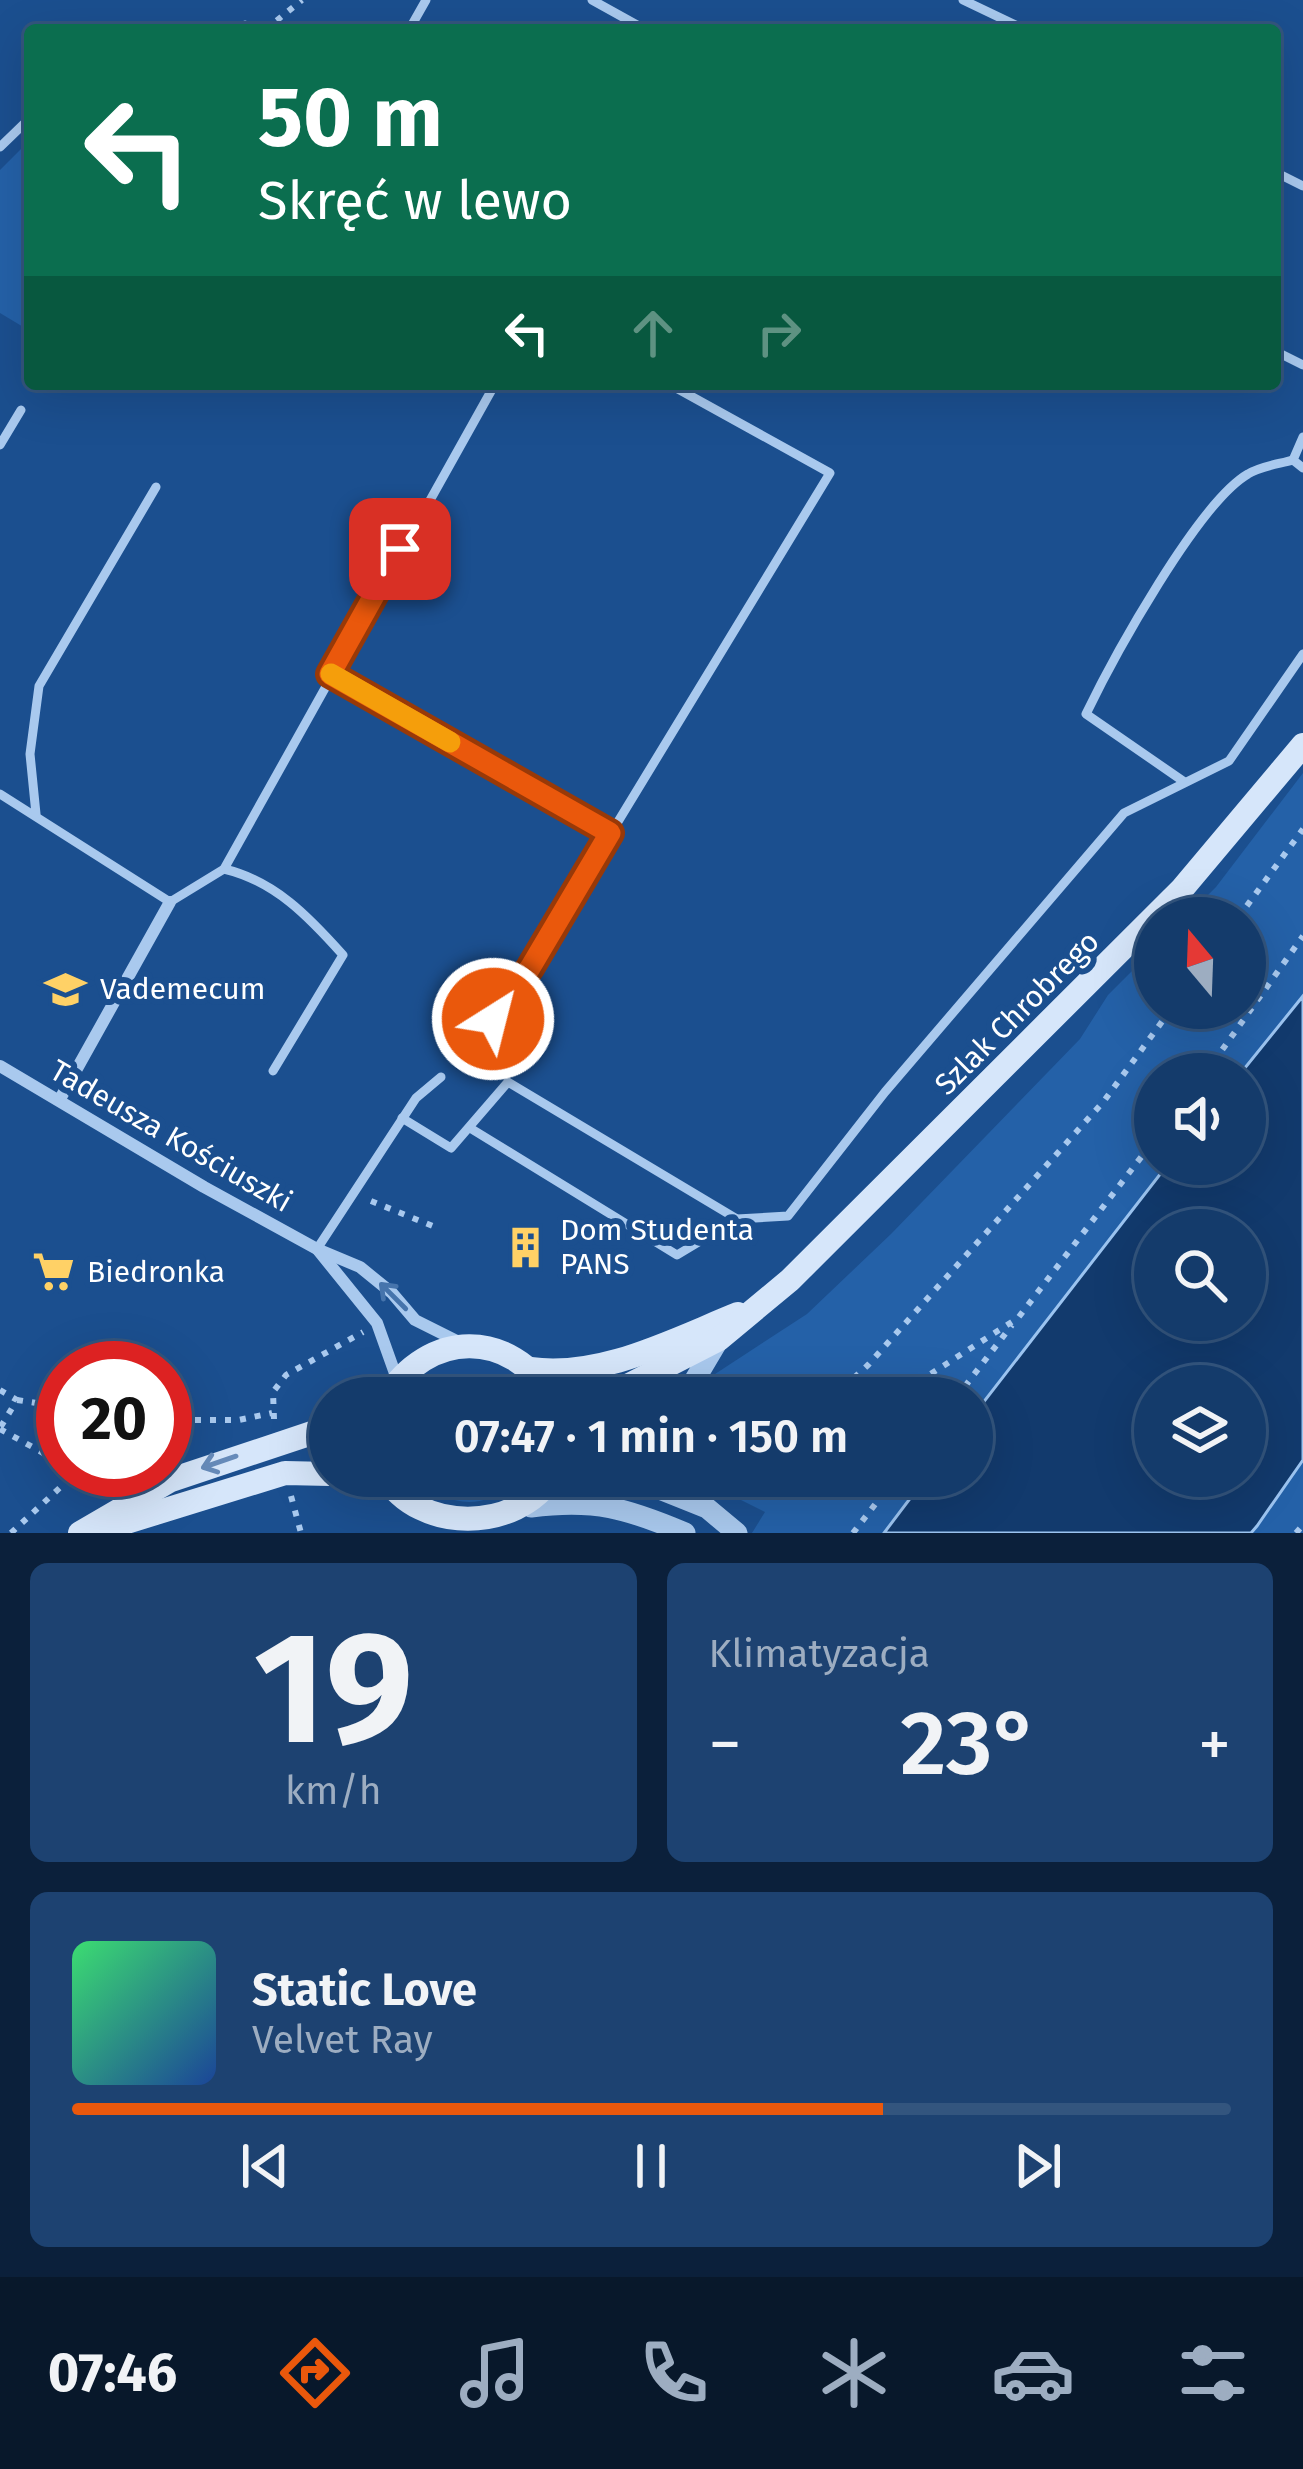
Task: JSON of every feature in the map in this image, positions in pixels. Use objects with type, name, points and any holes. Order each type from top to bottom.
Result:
[{"type":"main road","name":"Szlak Chrobrego","points":[[645,1377],[719,1339],[822,1250],[1139,934],[1220,848],[1303,745]]},
{"type":"main road","name":"Szlak Chrobrego","points":[[530,1369],[556,1372],[632,1356],[757,1306]]},
{"type":"main road","points":[[405,1377],[428,1355],[467,1346],[500,1351],[536,1377]]},
{"type":"main road","points":[[80,1533],[171,1480],[309,1433]]},
{"type":"main road","points":[[90,1533],[285,1473],[309,1474]]},
{"type":"main road","points":[[402,1497],[416,1513],[449,1528],[478,1530],[507,1523],[538,1497]]},
{"type":"street","points":[[60,1099],[170,902]]},
{"type":"street","name":"Tadeusza Kościuszki","points":[[0,1066],[204,1187],[317,1249],[360,1267],[415,1320],[467,1346]]},
{"type":"street","name":"Tadeusza Kościuszki","points":[[317,1249],[377,1323],[385,1377]]},
{"type":"street","points":[[696,1377],[719,1339]]},
{"type":"street","points":[[681,1497],[732,1529]]},
{"type":"street","points":[[694,1497],[696,1503]]},
{"type":"street","points":[[531,1507],[590,1502],[685,1533]]},
{"type":"lane","points":[[592,0],[635,24]]},
{"type":"lane","points":[[963,0],[1013,24]]},
{"type":"lane","points":[[0,147],[24,124]]},
{"type":"lane","points":[[0,794],[170,902],[224,869],[492,390]]},
{"type":"lane","points":[[493,1019],[530,968],[830,472],[680,390]]},
{"type":"lane","points":[[0,445],[21,410]]},
{"type":"lane","points":[[1293,460],[1303,437]]},
{"type":"lane","points":[[1293,460],[1303,468]]},
{"type":"lane","points":[[1183,781],[1085,714],[1114,655],[1219,497],[1250,472],[1293,460]]},
{"type":"lane","points":[[36,814],[30,754],[39,686],[156,487]]},
{"type":"lane","points":[[470,1128],[676,1255],[737,1219],[788,1216],[885,1092],[1124,813],[1229,761],[1303,654]]},
{"type":"lane","points":[[330,674],[610,833]]},
{"type":"lane","points":[[224,869],[244,874],[302,909],[343,956],[273,1071]]},
{"type":"lane","points":[[317,1249],[401,1118],[441,1077]]},
{"type":"lane","points":[[401,1118],[451,1148],[508,1082],[737,1219]]},
{"type":"path","points":[[273,24],[302,0]]},
{"type":"path","points":[[1253,897],[1303,829]]},
{"type":"path","points":[[1220,1053],[1303,936]]},
{"type":"path","points":[[855,1377],[1104,1101],[1157,1029]]},
{"type":"path","points":[[972,1377],[1134,1166]]},
{"type":"path","points":[[354,1192],[440,1229]]},
{"type":"path","points":[[926,1377],[1018,1318]]},
{"type":"path","points":[[192,1420],[239,1420],[272,1413],[273,1392],[286,1375],[368,1330]]},
{"type":"path","points":[[0,1390],[17,1400],[36,1403]]},
{"type":"path","points":[[17,1400],[0,1428],[36,1449]]},
{"type":"path","points":[[10,1533],[48,1497]]},
{"type":"path","points":[[853,1533],[881,1497]]},
{"type":"path","points":[[292,1500],[301,1533]]},
{"type":"path","points":[[1296,1533],[1303,1525]]},
{"type":"shaded area","points":[[24,146],[24,327],[0,313],[0,170]]},
{"type":"shaded area","points":[[1303,773],[1303,996],[1257,1053],[1134,1053],[1134,1185],[1152,1185],[993,1390],[993,1377],[711,1377],[807,1314],[891,1234],[1080,1039],[1108,995],[1134,969],[1134,1029],[1266,1029],[1266,897],[1206,897]]},
{"type":"shaded area","points":[[1303,996],[1303,1460],[1257,1526],[1251,1533],[884,1533],[911,1497],[993,1497],[993,1390],[1152,1185],[1266,1185],[1266,1053],[1257,1053]]},
{"type":"shaded area","points":[[1303,1460],[1303,1533],[1251,1533],[1257,1526]]},
{"type":"shaded area","points":[[446,1497],[491,1497],[470,1502]]},
{"type":"shaded area","points":[[738,1497],[911,1497],[884,1533],[752,1533],[765,1512]]},
{"type":"slow traffic","points":[[331,674],[450,742]]},
{"type":"place","name":"Vademecum","points":[[66,989]]},
{"type":"place","name":"Dom Studenta PANS","points":[[526,1247]]},
{"type":"place","name":"Biedronka","points":[[53,1272]]},
{"type":"route","points":[[400,549],[330,674],[610,833],[530,968],[493,1019]]}]
